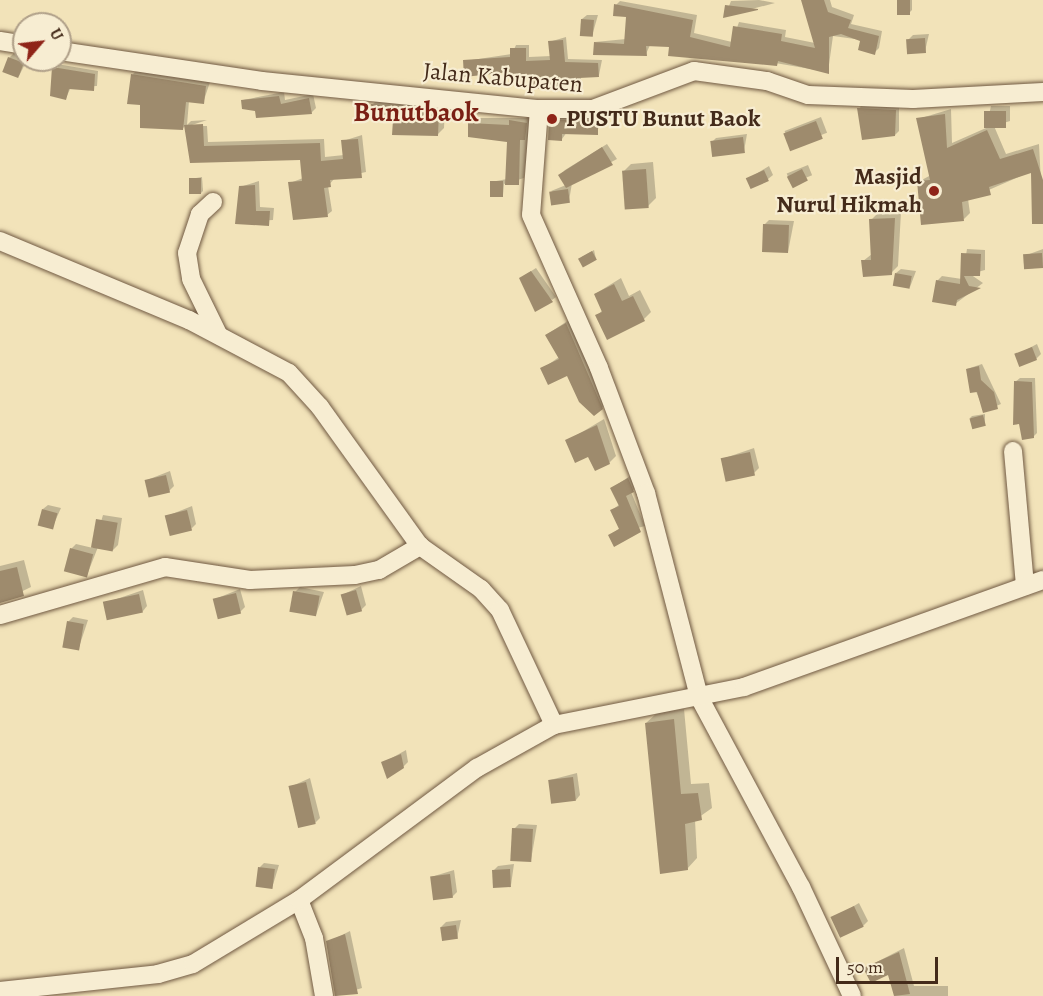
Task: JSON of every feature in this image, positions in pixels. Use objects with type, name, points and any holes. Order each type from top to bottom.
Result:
[{"type":"street","name":"Jalan Kabupaten","points":[[72,53],[262,81],[539,109],[593,109],[694,71],[767,81],[807,94],[913,99],[1043,92]]},
{"type":"street","points":[[539,109],[531,215],[600,368],[646,493],[699,697],[801,887],[852,996]]},
{"type":"street","points":[[213,202],[200,214],[187,253],[191,279],[218,334]]},
{"type":"street","points":[[0,241],[218,334],[289,373],[320,407],[420,546],[481,589],[500,610],[554,725]]},
{"type":"street","points":[[1012,451],[1025,585]]},
{"type":"street","points":[[0,615],[165,567],[250,580],[355,575],[379,570],[420,546]]},
{"type":"street","points":[[0,991],[115,988],[193,964],[299,900],[477,768],[554,725],[744,687],[1043,580]]},
{"type":"street","points":[[299,900],[314,938],[324,996]]},
{"type":"building","points":[[801,0],[824,0],[828,12],[851,20],[848,28],[879,36],[875,55],[858,50],[860,41],[841,34],[829,37],[829,74],[778,61],[777,66],[668,56],[669,47],[646,46],[647,56],[593,55],[594,42],[624,44],[626,17],[613,16],[614,4],[693,20],[690,37],[730,47],[733,26],[782,34],[781,41],[815,48]]},
{"type":"building","points":[[897,0],[910,0],[910,15],[897,15]]},
{"type":"building","points":[[725,5],[758,9],[758,10],[723,18]]},
{"type":"building","points":[[581,19],[594,20],[593,37],[580,36]]},
{"type":"building","points":[[925,38],[926,53],[907,54],[906,39]]},
{"type":"building","points":[[563,40],[565,62],[598,63],[599,77],[579,78],[579,86],[559,85],[558,90],[531,88],[532,79],[510,80],[510,72],[464,77],[463,60],[510,57],[510,48],[526,48],[526,61],[550,60],[548,41]]},
{"type":"building","points":[[8,57],[12,59],[12,72],[20,72],[18,78],[2,72]]},
{"type":"building","points":[[72,70],[95,74],[94,91],[69,89],[66,100],[50,96],[52,72]]},
{"type":"building","points":[[131,74],[206,86],[204,104],[186,102],[183,130],[140,128],[140,105],[127,104]]},
{"type":"building","points":[[279,96],[281,104],[309,98],[312,114],[256,118],[255,111],[242,109],[241,100]]},
{"type":"building","points":[[371,104],[439,110],[438,136],[392,135],[393,120],[373,122]]},
{"type":"building","points":[[857,108],[896,110],[895,136],[862,140]]},
{"type":"building","points":[[984,111],[1006,111],[1006,128],[984,128]]},
{"type":"building","points":[[945,114],[947,148],[987,130],[1000,159],[1033,149],[1043,180],[1043,224],[1032,224],[1031,173],[989,187],[991,195],[962,202],[964,221],[921,225],[917,181],[930,180],[916,118]]},
{"type":"building","points":[[509,120],[527,123],[525,140],[520,140],[519,185],[505,185],[507,142],[468,137],[468,123],[509,125]]},
{"type":"building","points":[[549,120],[598,120],[598,135],[562,134],[562,141],[548,140]]},
{"type":"building","points":[[816,121],[823,139],[790,151],[783,134]]},
{"type":"building","points":[[203,124],[204,146],[320,143],[321,161],[343,159],[341,140],[358,139],[362,178],[330,180],[331,187],[324,188],[328,217],[293,220],[288,182],[302,181],[300,160],[190,163],[184,125]]},
{"type":"building","points":[[743,137],[745,153],[712,157],[710,141]]},
{"type":"building","points":[[602,147],[613,165],[566,188],[558,175]]},
{"type":"building","points":[[646,169],[649,208],[625,210],[622,171]]},
{"type":"building","points":[[802,169],[808,181],[793,188],[787,177]]},
{"type":"building","points":[[764,170],[769,181],[751,189],[746,178]]},
{"type":"building","points":[[189,178],[201,178],[201,194],[189,194]]},
{"type":"building","points":[[490,181],[503,181],[503,197],[490,197]]},
{"type":"building","points":[[255,185],[256,211],[270,211],[269,226],[235,224],[239,186]]},
{"type":"building","points":[[568,189],[570,203],[551,206],[549,192]]},
{"type":"building","points":[[895,218],[892,275],[863,277],[861,260],[871,260],[869,219]]},
{"type":"building","points":[[763,224],[789,225],[788,253],[762,252]]},
{"type":"building","points":[[592,251],[597,260],[583,268],[578,259]]},
{"type":"building","points":[[961,253],[981,254],[980,276],[964,276],[969,286],[981,288],[957,300],[956,306],[932,302],[936,280],[960,284]]},
{"type":"building","points":[[1042,253],[1043,268],[1024,269],[1023,254]]},
{"type":"building","points":[[531,271],[553,302],[535,312],[519,278]]},
{"type":"building","points":[[895,273],[912,276],[909,289],[893,286]]},
{"type":"building","points":[[614,284],[622,301],[633,296],[645,321],[607,340],[595,315],[602,312],[594,294]]},
{"type":"building","points":[[566,323],[603,409],[594,416],[579,402],[567,376],[548,385],[540,368],[559,359],[545,335]]},
{"type":"building","points":[[1032,347],[1037,360],[1019,367],[1014,354]]},
{"type":"building","points":[[979,366],[981,380],[994,392],[998,409],[983,413],[977,392],[970,393],[966,369]]},
{"type":"building","points":[[1014,381],[1032,382],[1034,438],[1022,440],[1019,424],[1013,425]]},
{"type":"building","points":[[983,415],[986,426],[972,429],[969,419]]},
{"type":"building","points":[[597,425],[610,464],[595,471],[588,457],[575,463],[565,440]]},
{"type":"building","points":[[750,452],[755,475],[726,482],[721,458]]},
{"type":"building","points":[[166,475],[170,493],[149,497],[145,480]]},
{"type":"building","points":[[628,478],[634,492],[626,496],[641,532],[614,547],[608,535],[619,529],[610,510],[619,506],[610,488]]},
{"type":"building","points":[[42,509],[57,513],[53,530],[38,525]]},
{"type":"building","points":[[187,510],[192,530],[170,536],[165,516]]},
{"type":"building","points":[[96,519],[118,523],[113,551],[91,548]]},
{"type":"building","points":[[70,548],[93,554],[87,577],[64,571]]},
{"type":"building","points":[[17,567],[24,596],[0,603],[0,571]]},
{"type":"building","points":[[356,590],[362,611],[347,616],[341,594]]},
{"type":"building","points":[[293,591],[320,596],[316,616],[289,612]]},
{"type":"building","points":[[236,593],[241,613],[218,619],[213,599]]},
{"type":"building","points":[[139,594],[143,613],[107,620],[103,602]]},
{"type":"building","points":[[67,621],[84,624],[79,651],[62,648]]},
{"type":"building","points":[[674,719],[681,794],[698,793],[702,820],[685,824],[688,870],[660,874],[645,723]]},
{"type":"building","points":[[401,754],[404,768],[387,779],[381,762]]},
{"type":"building","points":[[573,777],[576,801],[551,804],[548,780]]},
{"type":"building","points":[[306,782],[316,824],[298,828],[288,786]]},
{"type":"building","points":[[512,828],[533,829],[531,862],[510,861]]},
{"type":"building","points":[[258,867],[275,869],[272,889],[256,887]]},
{"type":"building","points":[[510,869],[511,887],[493,888],[492,870]]},
{"type":"building","points":[[450,874],[453,898],[433,900],[430,876]]},
{"type":"building","points":[[854,906],[864,927],[840,938],[830,917]]},
{"type":"building","points":[[456,925],[458,939],[442,941],[440,927]]},
{"type":"building","points":[[345,934],[358,994],[335,996],[326,941]]},
{"type":"building","points":[[899,952],[910,994],[894,996],[888,975],[871,983],[863,968]]},
{"type":"place","name":"PUSTU Bunut Baok","points":[[552,119]]},
{"type":"place","name":"Masjid Nurul Hikmah","points":[[934,191]]},
{"type":"district","name":"Bunutbaok","points":[[416,113]]}]
